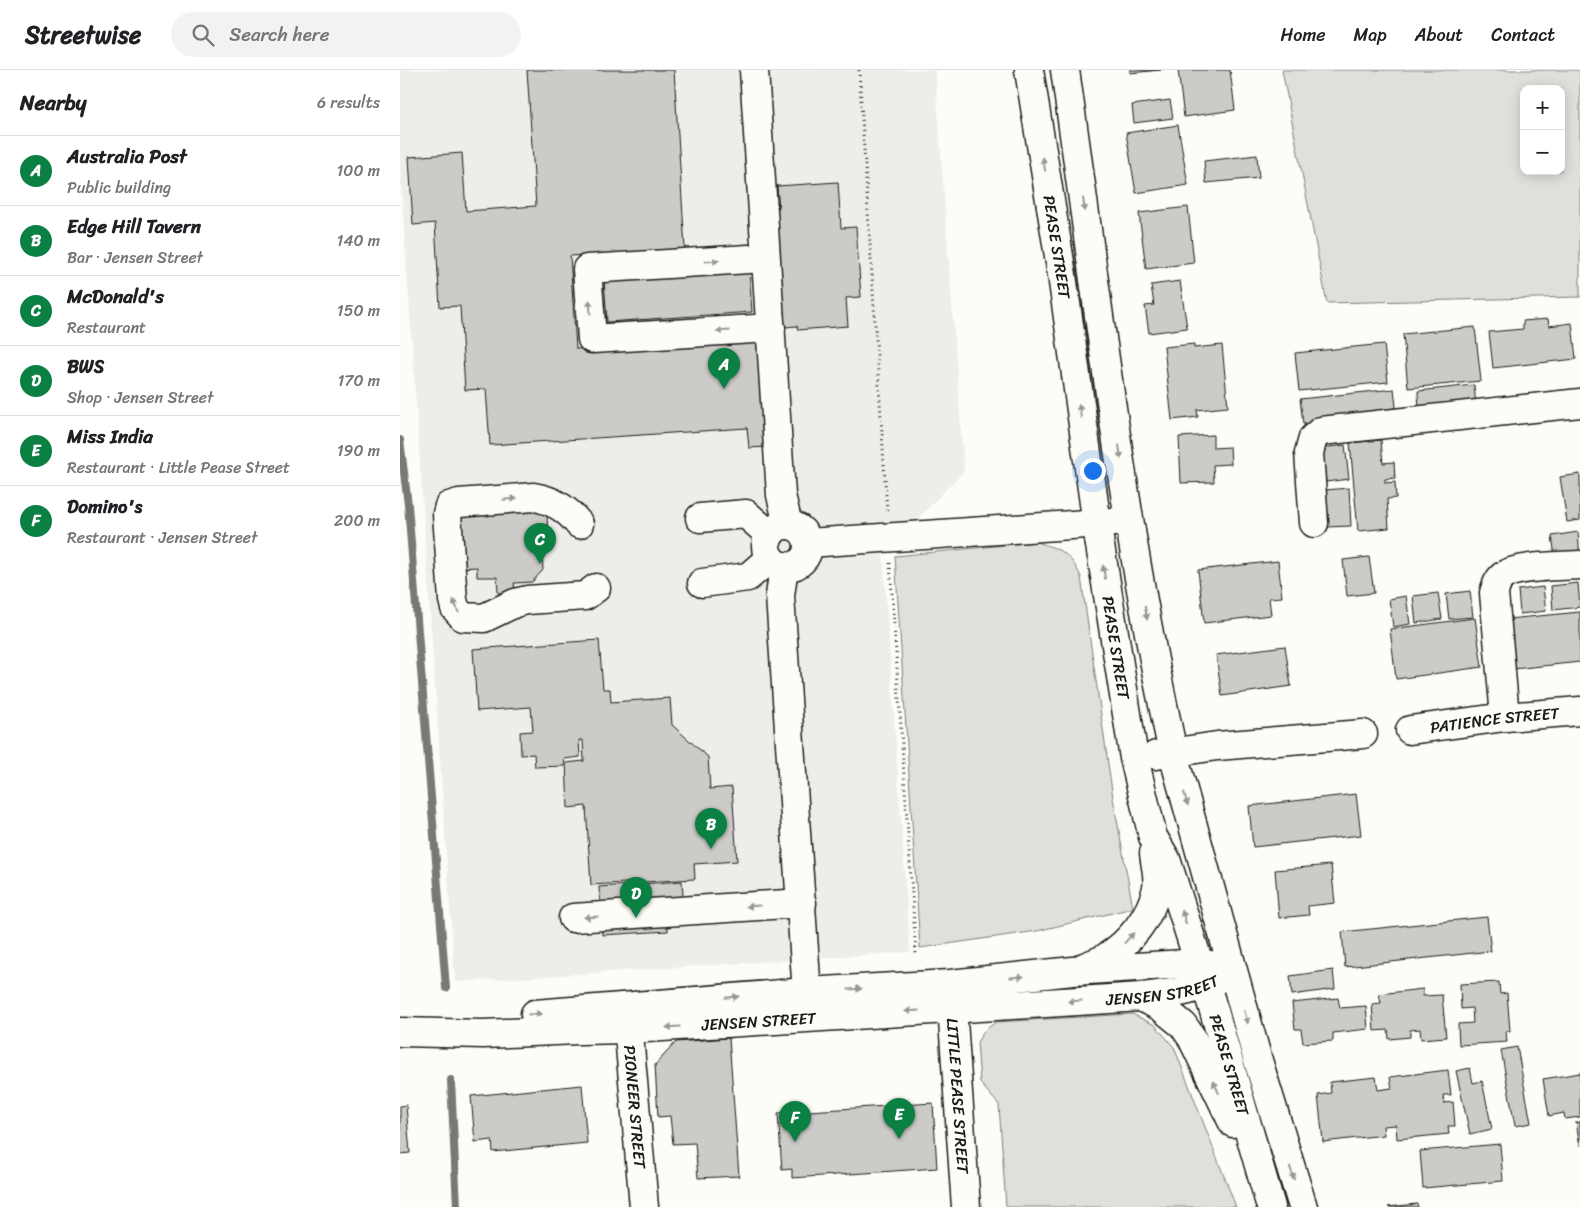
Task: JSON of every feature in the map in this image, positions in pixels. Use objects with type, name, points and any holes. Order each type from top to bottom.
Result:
[{"type":"street","points":[[754,70],[781,495],[778,546],[780,596],[802,903],[807,1005]]},
{"type":"street","name":"PEASE STREET","points":[[1029,70],[1062,275],[1096,523],[1134,758],[1153,837],[1166,859],[1271,1207]]},
{"type":"street","name":"PEASE STREET","points":[[1065,70],[1129,520],[1173,752],[1260,1066],[1303,1207]]},
{"type":"street","points":[[765,258],[588,269],[592,339],[771,328]]},
{"type":"street","points":[[1314,523],[1309,453],[1313,438],[1321,431],[1580,403]]},
{"type":"street","points":[[580,524],[570,513],[543,498],[534,497],[459,503],[449,506],[447,514],[451,588],[455,608],[463,618],[484,618],[515,603],[527,600],[591,592]]},
{"type":"street","points":[[700,518],[746,514],[778,546]]},
{"type":"street","points":[[702,583],[748,577],[778,546],[799,528],[807,538],[808,543],[1129,520]]},
{"type":"street","points":[[1505,717],[1494,593],[1498,582],[1504,574],[1517,570],[1580,565]]},
{"type":"street","name":"PATIENCE STREET","points":[[1410,730],[1505,717],[1580,711]]},
{"type":"street","points":[[1134,758],[1217,746],[1363,734]]},
{"type":"street","points":[[1073,971],[1104,959],[1120,948],[1134,934],[1144,919],[1157,886],[1153,837]]},
{"type":"street","points":[[573,918],[802,903]]},
{"type":"street","name":"JENSEN STREET","points":[[951,996],[1073,971],[1202,974],[1233,970]]},
{"type":"street","name":"JENSEN STREET","points":[[400,1032],[478,1018],[628,1018],[951,996],[1141,997],[1192,990],[1202,974]]},
{"type":"street","name":"LITTLE PEASE STREET","points":[[951,996],[966,1207]]},
{"type":"street","points":[[1141,997],[1172,1015],[1183,1025],[1192,1038],[1262,1177]]},
{"type":"street","name":"PIONEER STREET","points":[[628,1018],[644,1207]]},
{"type":"path","points":[[859,70],[887,512]]},
{"type":"path","points":[[890,562],[916,954]]},
{"type":"shaded area","points":[[400,70],[935,70],[964,471],[883,554],[910,952],[455,982],[400,167]]},
{"type":"shaded area","points":[[1282,70],[1580,70],[1580,297],[1327,303]]},
{"type":"shaded area","points":[[1036,542],[1064,553],[1073,562],[1081,577],[1113,798],[1133,908],[1037,931],[920,948],[895,556]]},
{"type":"shaded area","points":[[1132,1014],[1155,1025],[1174,1047],[1236,1207],[1006,1207],[999,1105],[980,1083],[977,1042],[985,1030],[996,1022]]},
{"type":"building","points":[[527,70],[674,70],[685,249],[570,256],[576,349],[759,337],[766,447],[749,448],[747,428],[490,445],[486,389],[465,390],[460,306],[440,307],[435,223],[413,225],[409,157],[462,153],[466,211],[536,206]]},
{"type":"building","points":[[1130,70],[1161,70],[1130,73]]},
{"type":"building","points":[[1178,70],[1230,70],[1235,110],[1184,117]]},
{"type":"building","points":[[1170,100],[1173,118],[1134,123],[1132,105]]},
{"type":"building","points":[[1178,125],[1188,185],[1136,193],[1126,133]]},
{"type":"building","points":[[1257,155],[1259,178],[1206,183],[1204,161]]},
{"type":"building","points":[[838,182],[841,228],[856,227],[861,297],[846,298],[848,326],[798,330],[797,326],[784,327],[774,208],[779,208],[777,186]]},
{"type":"building","points":[[1188,207],[1194,263],[1146,269],[1139,213]]},
{"type":"building","points":[[749,269],[752,312],[607,322],[604,279]]},
{"type":"building","points":[[1180,281],[1187,328],[1149,333],[1145,306],[1154,305],[1151,285]]},
{"type":"building","points":[[1548,319],[1549,326],[1572,323],[1576,359],[1493,368],[1489,332],[1523,329],[1523,321]]},
{"type":"building","points":[[1475,327],[1481,381],[1408,388],[1403,334]]},
{"type":"building","points":[[1194,344],[1194,348],[1222,345],[1228,407],[1197,410],[1198,417],[1172,420],[1164,347]]},
{"type":"building","points":[[1384,344],[1388,382],[1299,391],[1295,353]]},
{"type":"building","points":[[1474,385],[1476,407],[1419,412],[1418,391]]},
{"type":"building","points":[[1394,389],[1397,415],[1303,424],[1300,399]]},
{"type":"building","points":[[1213,435],[1213,448],[1230,447],[1231,464],[1213,465],[1214,482],[1181,483],[1179,437]]},
{"type":"building","points":[[1381,440],[1383,463],[1394,462],[1395,478],[1385,479],[1385,483],[1395,482],[1396,498],[1387,499],[1389,528],[1358,531],[1350,443]]},
{"type":"building","points":[[1345,445],[1349,479],[1326,482],[1322,448]]},
{"type":"building","points":[[1580,474],[1580,520],[1567,522],[1560,477]]},
{"type":"building","points":[[1349,488],[1351,526],[1327,527],[1325,490]]},
{"type":"building","points":[[540,506],[547,516],[549,551],[542,552],[543,570],[532,582],[514,583],[515,592],[498,593],[497,577],[477,577],[477,567],[460,568],[453,508]]},
{"type":"building","points":[[1578,532],[1580,559],[1556,563],[1552,536]]},
{"type":"building","points":[[1369,557],[1374,593],[1347,596],[1343,560]]},
{"type":"building","points":[[1278,561],[1282,597],[1269,598],[1271,615],[1204,623],[1198,570]]},
{"type":"building","points":[[1578,583],[1580,607],[1553,610],[1551,586]]},
{"type":"building","points":[[1543,587],[1546,611],[1520,614],[1518,590]]},
{"type":"building","points":[[1470,591],[1473,617],[1449,619],[1446,594]]},
{"type":"building","points":[[1438,593],[1442,619],[1416,623],[1413,596]]},
{"type":"building","points":[[1406,596],[1410,624],[1393,627],[1389,599]]},
{"type":"building","points":[[1580,612],[1580,662],[1513,669],[1508,619]]},
{"type":"building","points":[[1475,618],[1482,667],[1396,679],[1390,629]]},
{"type":"building","points":[[599,640],[603,689],[610,689],[611,702],[670,698],[672,725],[708,757],[710,789],[732,787],[737,861],[694,864],[695,879],[591,885],[586,806],[568,808],[566,763],[584,761],[583,740],[579,740],[580,757],[564,759],[565,766],[535,767],[534,754],[521,755],[520,732],[533,731],[531,707],[477,711],[473,649]]},
{"type":"building","points":[[1285,646],[1291,686],[1222,696],[1216,655]]},
{"type":"building","points":[[1356,794],[1361,835],[1253,847],[1249,806]]},
{"type":"building","points":[[1331,865],[1335,903],[1308,906],[1309,915],[1279,918],[1275,870]]},
{"type":"building","points":[[682,881],[685,925],[668,926],[668,931],[602,935],[599,887]]},
{"type":"building","points":[[1487,917],[1491,951],[1345,967],[1342,932]]},
{"type":"building","points":[[1333,970],[1335,989],[1292,995],[1290,976]]},
{"type":"building","points":[[1499,982],[1500,994],[1507,993],[1510,1031],[1506,1031],[1507,1042],[1459,1045],[1458,1024],[1473,1023],[1472,1008],[1461,1009],[1460,984]]},
{"type":"building","points":[[1423,989],[1423,996],[1442,995],[1446,1037],[1421,1039],[1420,1029],[1410,1030],[1410,1037],[1389,1039],[1388,1030],[1374,1031],[1372,1004],[1381,1003],[1379,994]]},
{"type":"building","points":[[1338,998],[1340,1008],[1366,1006],[1368,1029],[1333,1033],[1333,1041],[1303,1043],[1301,1029],[1295,1029],[1292,1003]]},
{"type":"building","points":[[729,1038],[739,1176],[698,1178],[695,1143],[673,1144],[670,1116],[658,1117],[655,1065],[676,1042]]},
{"type":"building","points":[[1517,1047],[1531,1123],[1515,1126],[1501,1050]]},
{"type":"building","points":[[1470,1068],[1473,1083],[1482,1081],[1492,1129],[1470,1134],[1456,1071]]},
{"type":"building","points":[[1448,1070],[1451,1095],[1443,1095],[1444,1103],[1453,1102],[1455,1126],[1448,1126],[1449,1134],[1397,1139],[1396,1125],[1383,1126],[1384,1135],[1323,1142],[1318,1095],[1331,1093],[1330,1082],[1376,1077],[1378,1090],[1392,1088],[1390,1077]]},
{"type":"building","points":[[1580,1073],[1580,1117],[1565,1119],[1564,1113],[1549,1116],[1543,1079]]},
{"type":"building","points":[[582,1085],[587,1143],[493,1152],[492,1140],[475,1142],[471,1096]]},
{"type":"building","points":[[933,1103],[937,1168],[792,1178],[792,1169],[782,1170],[778,1113]]},
{"type":"building","points":[[406,1105],[410,1153],[400,1154],[400,1106]]},
{"type":"building","points":[[1576,1122],[1580,1122],[1580,1146]]},
{"type":"building","points":[[1500,1144],[1503,1181],[1423,1188],[1420,1151]]},
{"type":"building","points":[[1417,1204],[1418,1207],[1388,1207]]},
{"type":"waterway","points":[[400,440],[408,505],[446,988]]},
{"type":"waterway","points":[[451,1080],[457,1207]]},
{"type":"place","name":"Australia Post","points":[[724,389]]},
{"type":"place","name":"McDonald's","points":[[540,564]]},
{"type":"place","name":"Edge Hill Tavern","points":[[711,849]]},
{"type":"place","name":"BWS","points":[[636,918]]},
{"type":"place","name":"Miss India","points":[[899,1139]]},
{"type":"place","name":"Domino's","points":[[795,1142]]}]
